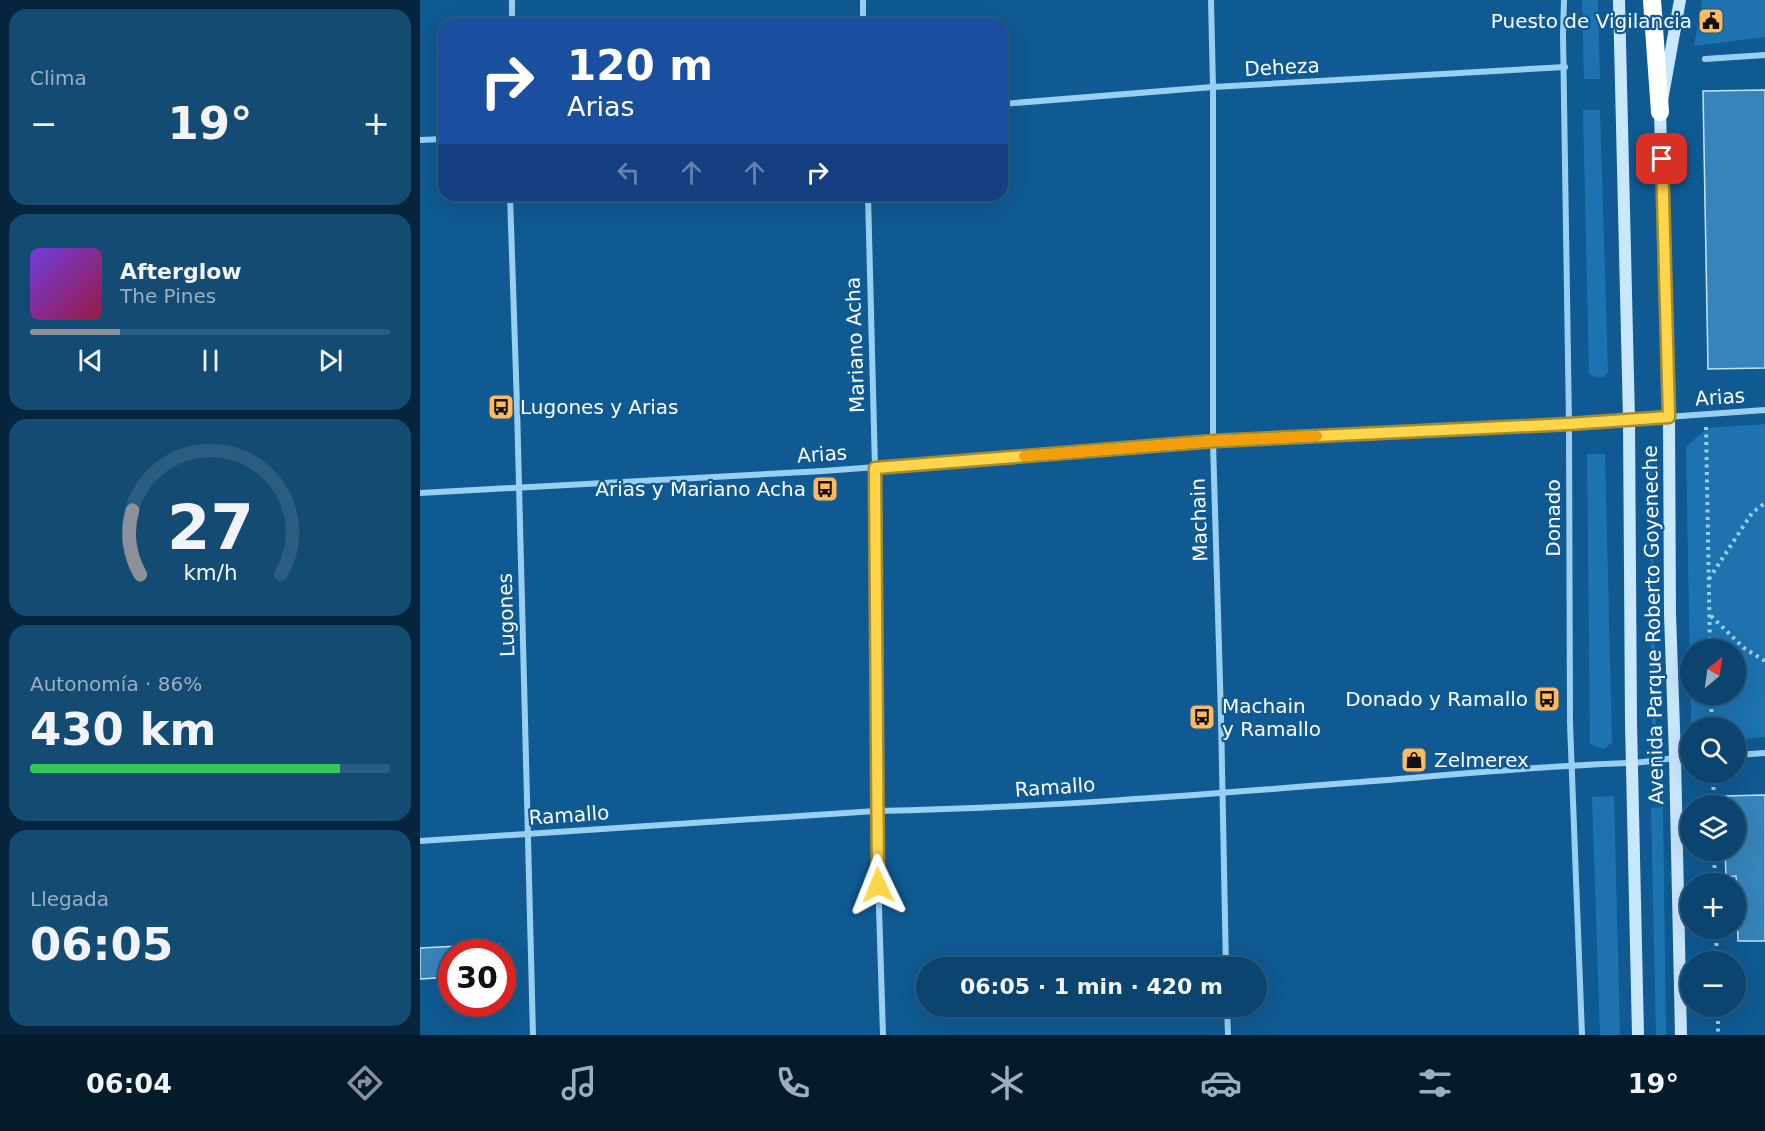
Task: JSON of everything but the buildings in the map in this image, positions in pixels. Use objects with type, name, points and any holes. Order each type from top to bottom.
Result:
[{"type":"highway","points":[[1652,0],[1660,112]]},
{"type":"main road","name":"Avenida Parque Roberto Goyeneche","points":[[1619,0],[1629,419],[1631,763],[1638,1035]]},
{"type":"main road","name":"Avenida Parque Roberto Goyeneche","points":[[1680,0],[1660,112],[1669,417],[1670,614],[1681,1035]]},
{"type":"street","points":[[512,0],[512,18]]},
{"type":"street","points":[[863,0],[863,18]]},
{"type":"street","name":"Machain","points":[[1211,0],[1214,87],[1214,441],[1226,957]]},
{"type":"street","name":"Donado","points":[[1564,0],[1570,682],[1582,1035]]},
{"type":"street","points":[[1706,59],[1765,55]]},
{"type":"street","name":"Deheza","points":[[1008,104],[1214,87],[1565,67]]},
{"type":"street","points":[[420,140],[438,139]]},
{"type":"street","name":"Lugones","points":[[510,201],[533,1035]]},
{"type":"street","name":"Mariano Acha","points":[[868,201],[875,468],[876,811],[883,1035]]},
{"type":"street","name":"Arias","points":[[420,493],[875,468],[1214,441],[1569,424],[1765,410]]},
{"type":"street","points":[[1746,754],[1765,753]]},
{"type":"street","name":"Ramallo","points":[[420,841],[876,811],[945,810],[1222,793],[1572,765],[1631,763],[1680,757]]},
{"type":"street","points":[[1227,1017],[1228,1035]]},
{"type":"path","points":[[1705,415],[1710,639]]},
{"type":"path","points":[[1709,580],[1752,513],[1765,503]]},
{"type":"path","points":[[1710,615],[1744,648],[1765,661]]},
{"type":"path","points":[[1718,1017],[1718,1035]]},
{"type":"shaded area","points":[[1582,0],[1598,0],[1600,79],[1584,79]]},
{"type":"shaded area","points":[[1702,0],[1765,0],[1765,37],[1694,46]]},
{"type":"shaded area","points":[[1583,110],[1600,110],[1608,373],[1601,377],[1589,374]]},
{"type":"shaded area","points":[[1765,424],[1765,737],[1746,739],[1746,717],[1691,717],[1691,705],[1746,705],[1746,639],[1689,639],[1686,447],[1707,428]]},
{"type":"shaded area","points":[[1649,452],[1652,452],[1656,726],[1652,724]]},
{"type":"shaded area","points":[[1587,454],[1605,454],[1612,743],[1603,749],[1590,744]]},
{"type":"shaded area","points":[[1614,796],[1620,1035],[1600,1035],[1592,797]]},
{"type":"shaded area","points":[[1663,807],[1666,1035],[1656,1035],[1651,808]]},
{"type":"slow traffic","points":[[1024,456],[1214,441],[1317,436]]},
{"type":"place","name":"Puesto de Vigilancia","points":[[1711,21]]},
{"type":"place","name":"Lugones y Arias","points":[[501,407]]},
{"type":"place","name":"Arias y Mariano Acha","points":[[825,489]]},
{"type":"place","name":"Donado y Ramallo","points":[[1547,699]]},
{"type":"place","name":"Machain y Ramallo","points":[[1202,717]]},
{"type":"place","name":"Zelmerex","points":[[1414,760]]},
{"type":"route","points":[[878,885],[875,468],[1214,441],[1669,417],[1662,159]]}]
